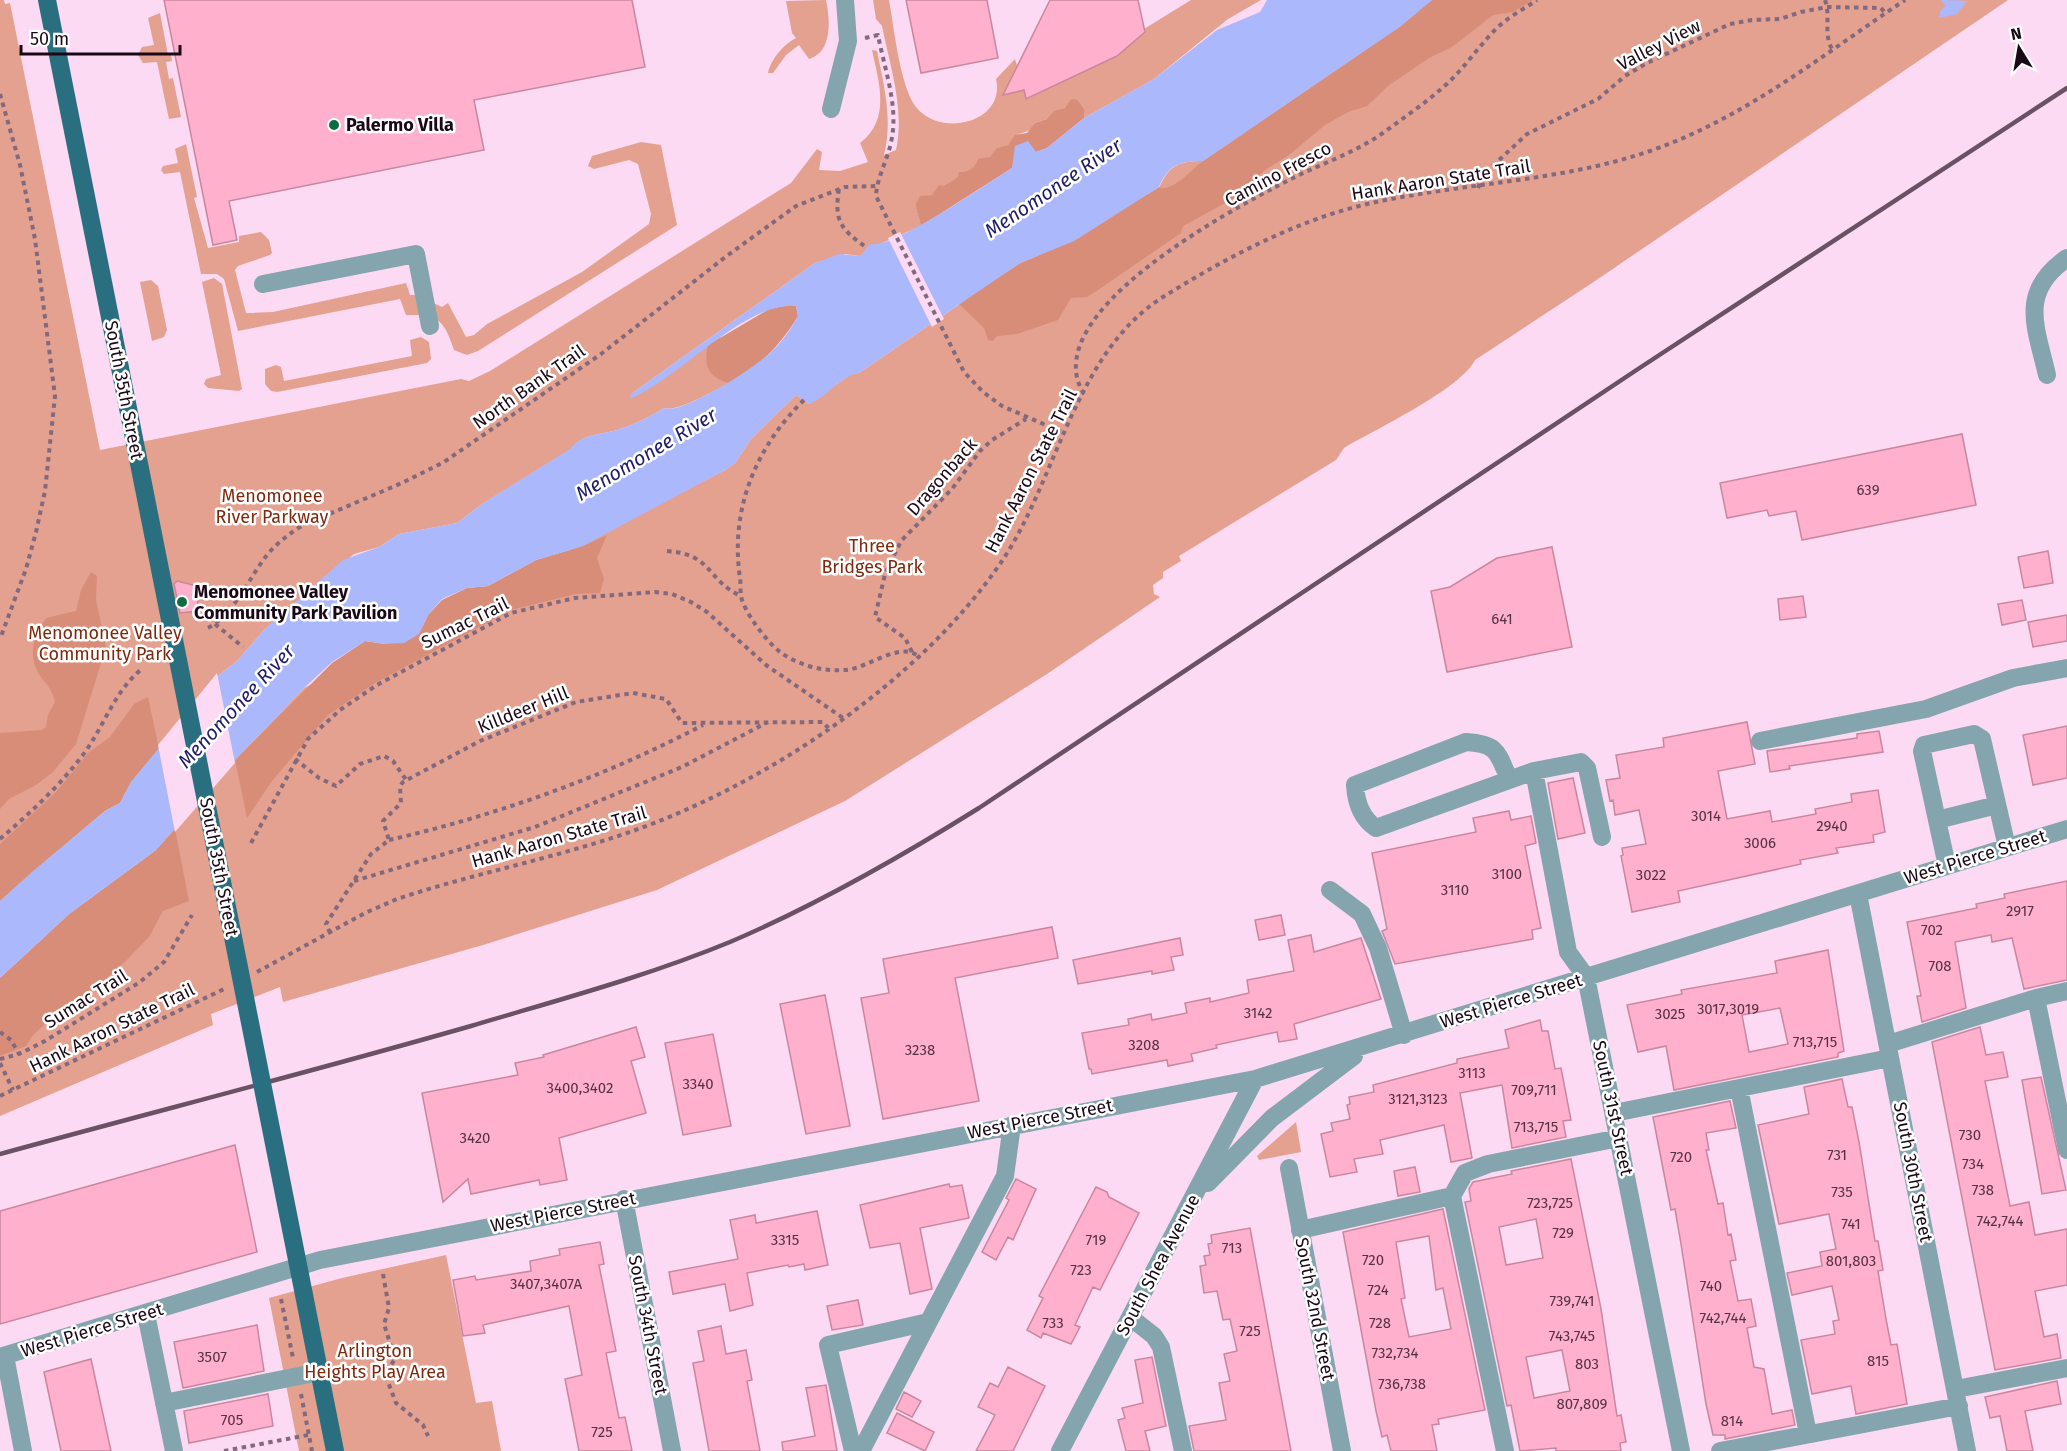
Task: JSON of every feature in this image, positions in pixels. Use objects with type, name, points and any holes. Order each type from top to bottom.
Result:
[{"type":"main road","name":"South 35th Street","points":[[46,0],[335,1451]]},
{"type":"street","points":[[831,109],[848,41],[845,0]]},
{"type":"street","points":[[263,284],[416,254],[430,326]]},
{"type":"street","points":[[2047,375],[2033,312],[2034,299],[2049,275],[2067,258]]},
{"type":"street","points":[[1760,741],[1926,709],[2013,678],[2067,668]]},
{"type":"street","points":[[1947,866],[1922,751],[1924,745],[1974,734],[1982,739],[2007,847]]},
{"type":"street","points":[[1509,779],[1496,749],[1485,744],[1466,742],[1355,785],[1355,796],[1364,820],[1376,828],[1509,779],[1534,771],[1581,762],[1587,768],[1602,837]]},
{"type":"street","name":"South 31st Street","points":[[1534,771],[1568,952],[1586,977],[1681,1451]]},
{"type":"street","points":[[1937,820],[1997,805]]},
{"type":"street","name":"West Pierce Street","points":[[2,1356],[320,1260],[1255,1078],[1404,1035],[2067,829]]},
{"type":"street","points":[[1330,890],[1362,914],[1378,948],[1404,1035]]},
{"type":"street","name":"South 30th Street","points":[[1858,894],[1967,1451]]},
{"type":"street","points":[[1614,1113],[1739,1088],[1889,1051],[2036,998],[2067,991]]},
{"type":"street","points":[[2036,998],[2067,1150]]},
{"type":"street","points":[[1189,1205],[1272,1118],[1324,1076],[1371,1044]]},
{"type":"street","name":"South Shea Avenue","points":[[1060,1451],[1255,1078]]},
{"type":"street","points":[[1739,1088],[1808,1434]]},
{"type":"street","points":[[861,1451],[1005,1176],[1012,1125]]},
{"type":"street","points":[[1504,1451],[1452,1196],[1465,1173],[1488,1164],[1619,1138]]},
{"type":"street","points":[[268,1144],[329,1451]]},
{"type":"street","name":"South 32nd Street","points":[[1288,1168],[1342,1451]]},
{"type":"street","points":[[1300,1230],[1452,1196]]},
{"type":"street","name":"South 34th Street","points":[[624,1199],[672,1451]]},
{"type":"street","points":[[146,1314],[174,1451]]},
{"type":"street","points":[[1130,1317],[1154,1336],[1161,1347],[1184,1451]]},
{"type":"street","points":[[853,1451],[828,1345],[928,1322]]},
{"type":"street","points":[[2,1356],[23,1451]]},
{"type":"street","points":[[1720,1451],[1808,1434],[1957,1398],[2067,1368]]},
{"type":"street","points":[[164,1403],[314,1373]]},
{"type":"path","name":"Camino Fresco","points":[[1084,394],[1075,372],[1076,353],[1094,317],[1113,296],[1191,238],[1241,207],[1284,182],[1358,148],[1380,135],[1434,95],[1498,27],[1537,0]]},
{"type":"path","points":[[1825,0],[1827,7],[1826,38],[1832,49]]},
{"type":"path","name":"Hank Aaron State Trail","points":[[255,973],[396,899],[598,843],[667,818],[748,779],[829,729],[918,656],[964,610],[1003,559],[1029,511],[1084,394],[1115,341],[1146,309],[1252,249],[1309,223],[1351,208],[1397,198],[1478,188],[1586,169],[1651,151],[1732,115],[1905,0]]},
{"type":"path","name":"Valley View","points":[[1478,188],[1483,175],[1527,134],[1598,99],[1625,76],[1647,63],[1730,24],[1780,19],[1827,7],[1873,7],[1881,8],[1885,13]]},
{"type":"path","points":[[848,41],[878,35],[891,98],[893,135],[876,196],[956,358],[983,392],[1026,419],[1064,433]]},
{"type":"path","points":[[0,94],[18,156],[35,239],[55,396],[45,491],[36,532],[26,569],[0,639]]},
{"type":"path","name":"North Bank Trail","points":[[208,628],[233,606],[267,555],[289,535],[309,522],[402,483],[444,462],[601,354],[773,221],[810,200],[839,189],[856,184],[877,186]]},
{"type":"path","points":[[839,189],[836,206],[840,222],[850,235],[866,247]]},
{"type":"path","points":[[804,400],[771,437],[746,490],[737,541],[741,596],[758,627],[774,647],[791,659],[810,666],[845,670],[862,667],[899,651],[913,652],[918,656]]},
{"type":"path","name":"Dragonback","points":[[913,652],[905,638],[875,617],[885,574],[896,549],[952,489],[980,451],[992,440],[1026,419]]},
{"type":"path","points":[[667,551],[686,552],[700,560],[728,589],[741,596]]},
{"type":"path","name":"Sumac Trail","points":[[251,843],[264,824],[296,759],[320,726],[376,685],[511,613],[575,598],[637,592],[672,594],[691,602],[707,612],[766,665],[843,718]]},
{"type":"path","points":[[215,624],[243,647]]},
{"type":"path","points":[[0,839],[66,776],[85,752],[123,688],[142,668]]},
{"type":"path","name":"Killdeer Hill","points":[[407,781],[480,741],[576,702],[633,693],[666,699],[682,723],[823,722],[829,729]]},
{"type":"path","points":[[354,880],[535,827],[682,767],[768,722]]},
{"type":"path","points":[[330,933],[326,924],[371,854],[389,840],[438,829],[561,788],[659,748],[705,724]]},
{"type":"path","points":[[296,759],[319,778],[336,786],[360,764],[384,756],[393,761],[407,781],[400,786],[401,803],[383,820],[389,840]]},
{"type":"path","name":"Sumac Trail","points":[[0,1061],[19,1054],[97,1011],[140,982],[164,962],[192,915]]},
{"type":"path","name":"Hank Aaron State Trail","points":[[0,1096],[230,986]]},
{"type":"path","points":[[0,1032],[11,1040],[19,1054]]},
{"type":"path","points":[[0,1061],[13,1090]]},
{"type":"path","points":[[383,1274],[389,1308],[384,1324],[395,1359],[385,1374],[396,1404],[423,1425],[428,1436]]},
{"type":"path","points":[[224,1451],[309,1434]]},
{"type":"green space","points":[[0,0],[4,0],[5,4],[10,3],[100,450],[461,379],[469,381],[490,371],[791,183],[817,149],[822,152],[819,170],[840,171],[868,162],[860,143],[876,123],[880,100],[872,50],[877,51],[888,116],[884,155],[896,150],[898,104],[882,26],[876,19],[873,0],[889,0],[902,71],[910,98],[927,117],[940,122],[954,123],[969,121],[981,115],[991,106],[996,94],[996,79],[1015,59],[1027,99],[1117,56],[1144,29],[1191,0],[1261,0],[1228,19],[1154,79],[1084,118],[1085,110],[1078,100],[1047,119],[1035,123],[1031,130],[1016,135],[1008,145],[932,195],[920,197],[915,205],[921,226],[875,246],[860,256],[845,254],[815,263],[631,394],[668,374],[720,337],[743,375],[691,402],[671,409],[664,408],[629,426],[581,440],[571,449],[482,504],[457,523],[399,534],[379,547],[354,554],[264,630],[238,660],[218,676],[131,782],[126,792],[0,901]]},
{"type":"green space","points":[[826,0],[829,25],[822,50],[809,59],[799,45],[786,55],[773,73],[768,73],[779,52],[796,38],[792,33],[786,1]]},
{"type":"green space","name":"Three Bridges Park","points":[[1432,0],[2008,0],[1475,360],[1467,371],[1435,396],[1344,448],[1336,460],[1179,556],[1181,561],[1163,572],[1163,578],[1153,585],[1154,594],[1160,597],[1047,674],[845,801],[657,890],[483,945],[283,1002],[280,987],[211,1014],[213,1025],[0,1116],[0,978],[156,850],[235,760],[304,688],[725,470],[735,463],[751,439],[796,395],[809,404],[851,374],[859,373],[998,278],[1159,188],[1171,169],[1181,163],[1203,161],[1371,46]]},
{"type":"green space","points":[[1432,0],[1533,0],[1513,12],[1493,15],[1452,47],[1429,58],[1388,86],[1367,106],[1348,112],[1325,125],[1289,155],[1265,170],[1240,195],[1183,226],[1181,233],[1087,297],[1071,298],[1058,320],[1017,334],[997,336],[993,341],[988,340],[984,328],[959,304],[1020,263],[1074,241],[1159,187],[1170,187],[1176,184],[1203,161],[1401,26]]},
{"type":"green space","points":[[160,13],[168,55],[171,55],[172,61],[166,62],[169,79],[173,78],[181,117],[169,119],[157,62],[143,63],[138,55],[142,47],[154,45],[148,18]]},
{"type":"green space","points":[[1071,99],[1078,100],[1085,110],[1084,118],[1047,148],[1036,152],[1032,150],[1015,161],[1012,168],[921,226],[915,205],[920,196],[932,195],[939,185],[944,186],[958,177],[959,172],[971,169],[978,159],[990,157],[997,148],[1008,145],[1015,135],[1027,133],[1035,123],[1047,119],[1054,111],[1065,108]]},
{"type":"green space","points":[[641,142],[661,145],[677,225],[478,351],[467,355],[454,350],[447,332],[439,321],[426,316],[406,315],[400,299],[238,331],[224,279],[217,274],[201,274],[180,172],[164,174],[161,170],[163,166],[178,163],[175,149],[186,144],[197,197],[194,198],[208,248],[239,242],[239,236],[261,232],[269,240],[272,253],[270,255],[238,266],[235,270],[246,313],[273,312],[406,283],[410,295],[416,295],[442,307],[448,303],[466,337],[474,335],[487,324],[582,272],[649,224],[651,214],[638,164],[629,160],[594,169],[588,166],[592,156]]},
{"type":"green space","points":[[214,278],[222,284],[242,389],[239,391],[208,388],[204,384],[206,379],[221,375],[202,282]]},
{"type":"green space","points":[[151,280],[158,286],[167,330],[164,337],[152,341],[140,282]]},
{"type":"green space","points":[[796,306],[798,316],[784,337],[759,363],[728,383],[712,373],[706,359],[708,345],[769,309]]},
{"type":"green space","points":[[421,337],[429,342],[431,359],[427,363],[277,392],[271,391],[265,384],[265,369],[276,365],[281,367],[284,381],[412,356],[410,340]]},
{"type":"green space","points":[[607,535],[597,558],[604,579],[600,593],[576,594],[511,610],[375,683],[328,715],[272,781],[247,818],[235,760],[332,663],[365,641],[385,644],[419,634],[428,615],[442,600],[467,588],[488,586],[536,560],[583,546]]},
{"type":"green space","name":"Menomonee Valley Community Park","points":[[91,572],[97,576],[96,600],[106,647],[76,744],[53,772],[36,785],[9,799],[0,809],[0,733],[42,730],[46,727],[48,715],[55,702],[51,691],[36,669],[33,654],[35,639],[46,618],[76,611],[81,590]]},
{"type":"green space","points":[[148,697],[159,749],[131,782],[120,803],[105,811],[0,901],[0,844],[56,792],[88,753],[110,737],[134,704]]},
{"type":"green space","points":[[175,829],[189,901],[163,911],[149,937],[120,967],[71,1007],[48,1021],[33,1035],[26,1046],[0,1056],[0,978],[69,914],[156,850]]},
{"type":"green space","points":[[1296,1122],[1301,1152],[1259,1160],[1257,1156]]},
{"type":"green space","name":"Arlington Heights Play Area","points":[[446,1255],[476,1403],[492,1401],[501,1451],[299,1451],[269,1298],[342,1278]]},
{"type":"water","name":"Menomonee River","points":[[1267,0],[1432,0],[1401,26],[1203,161],[1181,163],[1171,169],[1159,187],[1074,241],[1020,263],[859,373],[839,382],[816,401],[809,404],[796,395],[751,439],[735,463],[725,470],[583,546],[536,560],[488,586],[467,588],[442,599],[428,615],[419,634],[404,643],[384,644],[365,641],[332,662],[235,760],[156,850],[69,914],[0,978],[0,901],[105,811],[120,803],[131,782],[218,676],[238,660],[264,630],[343,560],[379,547],[399,534],[457,523],[482,504],[570,449],[580,440],[629,426],[664,408],[686,404],[720,388],[752,367],[777,346],[798,316],[796,306],[776,308],[733,328],[648,390],[629,399],[631,394],[815,263],[839,254],[860,256],[870,244],[898,237],[919,226],[1012,168],[1015,146],[1028,141],[1036,152],[1047,148],[1084,118],[1154,79],[1217,30],[1260,12]]},
{"type":"water","points":[[1951,0],[1967,1],[1957,14],[1939,18],[1940,11]]},
{"type":"pier","points":[[900,232],[944,319],[932,327],[888,238]]},
{"type":"pier","points":[[217,673],[235,763],[175,832],[158,745]]},
{"type":"building","name":"Palermo Villa","points":[[164,0],[632,0],[645,67],[474,100],[484,150],[229,201],[237,240],[213,245]]},
{"type":"building","points":[[906,0],[987,0],[998,58],[921,73]]},
{"type":"building","points":[[1050,0],[1138,0],[1145,32],[1117,56],[1026,99],[1024,90],[1003,95]]},
{"type":"building","points":[[1962,434],[1976,505],[1802,540],[1796,511],[1769,516],[1767,510],[1727,518],[1720,483]]},
{"type":"building","points":[[1552,547],[1572,647],[1447,672],[1431,591],[1450,587],[1497,558]]},
{"type":"building","points":[[2048,551],[2053,583],[2024,588],[2018,557]]},
{"type":"building","name":"Menomonee Valley Community Park Pavilion","points":[[177,581],[197,586],[198,611],[180,613],[174,584]]},
{"type":"building","points":[[1803,596],[1806,617],[1780,620],[1778,599]]},
{"type":"building","points":[[2022,600],[2026,620],[2002,625],[1998,604]]},
{"type":"building","points":[[2067,615],[2067,641],[2033,647],[2028,622]]},
{"type":"building","points":[[1747,722],[1755,764],[1718,771],[1727,819],[1770,811],[1772,822],[1816,814],[1815,809],[1852,802],[1851,794],[1878,790],[1885,832],[1873,835],[1874,842],[1836,848],[1838,853],[1800,860],[1801,864],[1678,891],[1680,902],[1632,912],[1621,856],[1623,855],[1622,848],[1646,844],[1639,810],[1615,815],[1613,800],[1610,801],[1606,780],[1620,778],[1616,755],[1664,747],[1663,738]]},
{"type":"building","points":[[2067,726],[2067,778],[2033,785],[2023,735]]},
{"type":"building","points":[[1879,731],[1883,752],[1789,766],[1790,769],[1770,772],[1767,751],[1857,738],[1857,734]]},
{"type":"building","points":[[1573,778],[1585,833],[1558,839],[1548,783]]},
{"type":"building","points":[[1509,811],[1511,820],[1531,816],[1536,843],[1525,846],[1541,928],[1532,930],[1533,939],[1395,964],[1382,931],[1387,929],[1372,853],[1476,832],[1473,818]]},
{"type":"building","points":[[2067,881],[2067,980],[2024,989],[2012,938],[1992,942],[1991,935],[1955,942],[1966,1008],[1922,1022],[1917,996],[1921,996],[1907,922],[1977,908],[1976,904],[2005,898],[2004,894]]},
{"type":"building","points":[[1281,915],[1285,935],[1259,940],[1255,920]]},
{"type":"building","points":[[1052,927],[1058,958],[955,978],[979,1101],[883,1119],[861,998],[889,993],[883,959]]},
{"type":"building","points":[[1311,935],[1314,952],[1361,938],[1381,999],[1294,1024],[1297,1039],[1279,1042],[1277,1032],[1216,1045],[1217,1048],[1191,1054],[1193,1061],[1168,1066],[1167,1060],[1092,1074],[1082,1033],[1129,1025],[1128,1019],[1151,1014],[1152,1020],[1187,1013],[1185,1003],[1210,998],[1210,1002],[1249,993],[1247,980],[1294,971],[1288,940]]},
{"type":"building","points":[[1180,938],[1183,955],[1171,957],[1174,970],[1152,974],[1152,971],[1078,984],[1073,960]]},
{"type":"building","points":[[1828,950],[1844,1051],[1838,1053],[1838,1057],[1674,1090],[1666,1046],[1638,1052],[1627,1005],[1682,994],[1681,990],[1777,973],[1775,961]],"holes":[[[1780,1008],[1788,1044],[1749,1052],[1742,1015]]]},
{"type":"building","points":[[825,995],[850,1126],[806,1134],[780,1004]]},
{"type":"building","points":[[1540,1020],[1542,1031],[1548,1031],[1555,1069],[1561,1068],[1571,1120],[1563,1121],[1566,1137],[1512,1148],[1502,1085],[1460,1093],[1472,1158],[1451,1162],[1444,1125],[1380,1140],[1383,1154],[1354,1159],[1357,1172],[1330,1177],[1321,1134],[1333,1131],[1331,1123],[1350,1119],[1347,1105],[1350,1104],[1349,1097],[1374,1092],[1373,1085],[1457,1063],[1457,1059],[1509,1048],[1505,1030]]},
{"type":"building","points":[[636,1027],[645,1057],[631,1061],[646,1113],[559,1138],[567,1180],[540,1185],[539,1180],[471,1194],[468,1179],[443,1202],[422,1093],[518,1075],[515,1063],[544,1057],[543,1055]]},
{"type":"building","points":[[1980,1027],[1986,1055],[2003,1052],[2008,1077],[1985,1081],[2010,1206],[2029,1202],[2035,1235],[2067,1229],[2067,1285],[2035,1291],[2044,1337],[2057,1334],[2061,1358],[1995,1370],[1932,1042]]},
{"type":"building","points":[[713,1034],[731,1126],[683,1135],[665,1043]]},
{"type":"building","points":[[2041,1077],[2066,1190],[2042,1194],[2022,1080]]},
{"type":"building","points":[[1842,1079],[1848,1107],[1852,1107],[1859,1142],[1875,1241],[1878,1241],[1883,1270],[1878,1271],[1886,1319],[1891,1345],[1897,1344],[1907,1404],[1856,1414],[1851,1386],[1812,1394],[1801,1340],[1835,1334],[1833,1321],[1839,1320],[1832,1286],[1792,1295],[1787,1273],[1822,1266],[1820,1252],[1836,1249],[1829,1214],[1779,1224],[1758,1125],[1809,1114],[1804,1087]]},
{"type":"building","points":[[1730,1101],[1736,1128],[1706,1133],[1709,1150],[1706,1150],[1718,1204],[1723,1203],[1728,1235],[1731,1234],[1736,1260],[1730,1261],[1738,1301],[1751,1299],[1756,1326],[1747,1328],[1754,1367],[1764,1369],[1772,1414],[1792,1410],[1795,1425],[1725,1439],[1725,1435],[1713,1435],[1706,1404],[1675,1209],[1671,1210],[1653,1117]]},
{"type":"building","points":[[235,1145],[257,1252],[0,1324],[0,1211]]},
{"type":"building","points":[[1571,1159],[1601,1309],[1617,1416],[1621,1415],[1626,1442],[1620,1443],[1621,1451],[1556,1451],[1556,1448],[1520,1451],[1511,1405],[1507,1406],[1465,1202],[1471,1201],[1469,1189],[1473,1182],[1512,1174],[1511,1171]],"holes":[[[1536,1219],[1543,1258],[1506,1265],[1499,1227]],[[1562,1350],[1570,1391],[1534,1398],[1526,1357]]]},
{"type":"building","points":[[1415,1167],[1420,1192],[1398,1196],[1394,1171]]},
{"type":"building","points":[[1016,1179],[1036,1189],[1013,1240],[1008,1237],[996,1260],[982,1252],[1009,1200],[1006,1198]]},
{"type":"building","points":[[949,1184],[950,1187],[962,1185],[969,1218],[920,1228],[932,1289],[910,1294],[900,1243],[870,1248],[860,1205]]},
{"type":"building","points":[[1096,1187],[1107,1192],[1109,1197],[1139,1213],[1100,1290],[1093,1287],[1075,1325],[1080,1327],[1071,1344],[1043,1333],[1041,1338],[1027,1330],[1043,1298],[1039,1296]]},
{"type":"building","points":[[1443,1209],[1485,1410],[1438,1419],[1439,1424],[1432,1425],[1437,1451],[1391,1451],[1387,1435],[1382,1437],[1343,1232]],"holes":[[[1429,1236],[1436,1290],[1443,1288],[1451,1329],[1409,1337],[1401,1299],[1405,1298],[1396,1242]]]},
{"type":"building","points":[[817,1211],[828,1265],[805,1270],[804,1264],[789,1267],[788,1265],[747,1273],[753,1305],[730,1311],[725,1284],[673,1294],[669,1272],[738,1259],[730,1220],[755,1215],[756,1223]]},
{"type":"building","points":[[1250,1228],[1291,1451],[1194,1451],[1189,1426],[1226,1420],[1219,1383],[1230,1381],[1224,1354],[1237,1351],[1230,1319],[1223,1320],[1217,1291],[1204,1293],[1200,1266],[1206,1265],[1204,1256],[1210,1255],[1208,1244],[1212,1243],[1211,1235]]},
{"type":"building","points":[[600,1242],[604,1264],[599,1265],[616,1351],[606,1353],[619,1418],[625,1417],[632,1451],[579,1451],[565,1379],[582,1375],[569,1306],[483,1325],[485,1333],[463,1336],[453,1280],[475,1276],[476,1280],[531,1271],[530,1261],[560,1255],[559,1249]]},
{"type":"building","points":[[858,1300],[863,1325],[832,1330],[827,1306]]},
{"type":"building","points":[[257,1325],[264,1371],[183,1388],[174,1342]]},
{"type":"building","points":[[721,1326],[726,1354],[746,1350],[752,1380],[747,1381],[760,1451],[709,1451],[693,1363],[704,1361],[698,1331]]},
{"type":"building","points":[[1152,1357],[1166,1426],[1145,1431],[1150,1451],[1126,1451],[1118,1420],[1125,1418],[1122,1408],[1143,1403],[1135,1360]]},
{"type":"building","points":[[91,1359],[111,1451],[61,1451],[44,1372]]},
{"type":"building","points":[[1008,1367],[1045,1386],[1013,1451],[976,1451],[995,1415],[978,1407],[990,1383],[998,1387]]},
{"type":"building","points":[[2057,1381],[2061,1404],[2025,1411],[2033,1451],[2007,1451],[2000,1416],[1990,1418],[1985,1397]]},
{"type":"building","points":[[826,1385],[837,1451],[783,1451],[782,1442],[815,1436],[806,1388]]},
{"type":"building","points":[[904,1392],[921,1401],[912,1417],[896,1409]]},
{"type":"building","points":[[268,1394],[273,1426],[189,1443],[184,1411]]},
{"type":"building","points":[[897,1413],[934,1432],[925,1451],[887,1433]]},
{"type":"waterway","points":[[1944,0],[1948,4]]},
{"type":"railway","points":[[0,1154],[412,1043],[601,987],[698,955],[762,928],[826,897],[919,845],[979,808],[1638,369],[2067,88]]},
{"type":"place","name":"Palermo Villa","points":[[334,125]]},
{"type":"place","name":"Menomonee Valley Community Park Pavilion","points":[[182,602]]},
{"type":"park label","name":"Menomonee River Parkway","points":[[272,506]]}]
